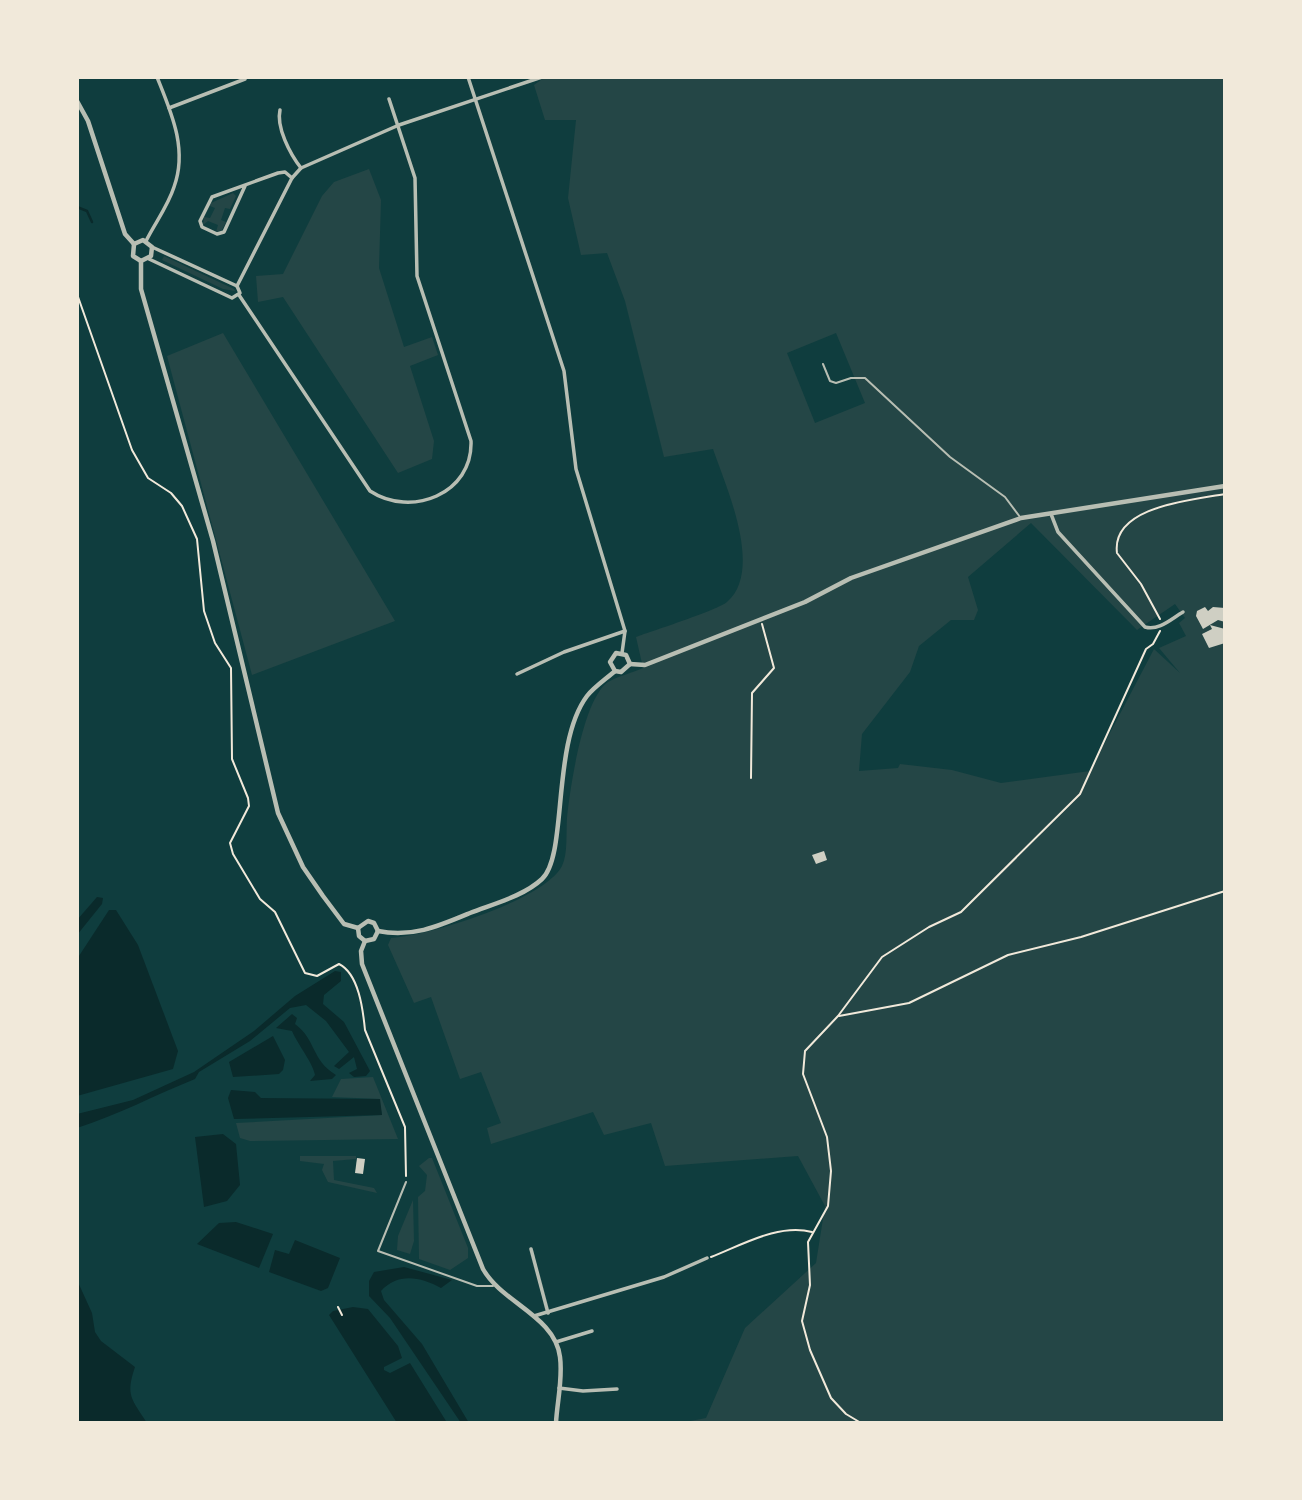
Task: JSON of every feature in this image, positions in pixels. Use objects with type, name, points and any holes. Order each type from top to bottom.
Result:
[{"type":"street","points":[[134,244],[146,241],[171,195],[179,168],[178,135],[157,77]]},
{"type":"street","points":[[468,77],[564,371],[576,469],[625,631],[622,653]]},
{"type":"street","points":[[389,99],[399,125],[415,178],[417,276],[471,440],[468,468],[453,487],[405,504],[382,499],[370,491],[239,295],[237,286],[292,178],[301,168],[399,125],[542,77]]},
{"type":"street","points":[[169,108],[245,79]]},
{"type":"street","points":[[77,101],[86,116],[125,234],[134,244],[133,256],[141,261],[149,259],[230,297],[239,295]]},
{"type":"street","points":[[280,110],[278,119],[293,158],[301,168]]},
{"type":"street","points":[[245,186],[224,232],[217,234],[202,227],[200,221],[212,197],[278,173],[285,172],[292,178]]},
{"type":"street","points":[[146,241],[152,247],[237,286]]},
{"type":"street","points":[[149,259],[152,247]]},
{"type":"street","points":[[141,261],[141,289],[213,541],[278,813],[303,867],[344,924],[358,928]]},
{"type":"street","points":[[622,653],[612,657],[611,667],[621,673],[630,664],[645,665],[805,602],[852,578],[1021,518],[1225,486]]},
{"type":"street","points":[[1050,512],[1058,531],[1145,627],[1152,629],[1161,626],[1182,612]]},
{"type":"street","points":[[517,674],[564,652],[625,631]]},
{"type":"street","points":[[622,653],[630,664]]},
{"type":"street","points":[[378,931],[414,934],[512,897],[543,879],[554,859],[561,772],[567,740],[588,695],[615,671]]},
{"type":"street","points":[[358,928],[368,921],[374,923],[378,931]]},
{"type":"street","points":[[358,928],[359,936],[365,941]]},
{"type":"street","points":[[365,941],[374,939],[378,931]]},
{"type":"street","points":[[365,941],[360,957],[363,968],[478,1259],[494,1286],[534,1316],[556,1342],[561,1360],[556,1423]]},
{"type":"street","points":[[531,1249],[548,1313]]},
{"type":"street","points":[[534,1316],[664,1278],[708,1258]]},
{"type":"street","points":[[556,1342],[592,1331]]},
{"type":"street","points":[[559,1388],[583,1391],[617,1389]]},
{"type":"lane","points":[[823,363],[830,381],[836,383],[851,378],[865,378],[950,457],[1005,497],[1021,518]]},
{"type":"lane","points":[[406,1182],[378,1251],[477,1286],[494,1286]]},
{"type":"path","points":[[77,294],[132,450],[148,478],[171,493],[182,506],[197,539],[204,611],[215,643],[231,668],[232,759],[249,806],[233,832],[230,843],[233,854],[260,899],[275,912],[305,973],[317,976],[339,964],[351,978],[364,1014],[365,1030],[405,1127],[406,1182]]},
{"type":"path","points":[[861,1423],[846,1414],[831,1398],[804,1331],[803,1311],[810,1285],[808,1242],[828,1206],[831,1171],[827,1137],[807,1090],[803,1061],[805,1051],[838,1016],[881,957],[929,927],[961,912],[1080,794],[1146,649],[1153,644],[1161,626],[1141,584],[1116,553],[1119,534],[1130,522],[1151,511],[1225,494]]},
{"type":"path","points":[[751,778],[752,693],[774,668],[761,619]]},
{"type":"path","points":[[838,1016],[909,1003],[1008,956],[1081,937],[1225,891]]},
{"type":"path","points":[[708,1258],[777,1231],[798,1228],[813,1232]]},
{"type":"path","points":[[338,1307],[342,1315]]},
{"type":"shaded area","points":[[545,77],[1225,77],[1225,1423],[680,1423],[706,1418],[745,1328],[816,1263],[825,1206],[798,1156],[665,1166],[651,1123],[604,1135],[593,1112],[491,1144],[487,1128],[501,1123],[481,1072],[460,1079],[431,997],[414,1003],[388,945],[391,938],[432,930],[485,914],[511,903],[551,879],[564,861],[571,786],[579,745],[591,706],[599,691],[608,682],[643,668],[636,637],[721,606],[738,588],[742,570],[739,528],[713,449],[664,457],[625,301],[607,253],[581,255],[568,198],[576,120],[545,120],[534,85]],"holes":[[[836,333],[865,403],[815,423],[787,353]],[[1031,523],[1137,630],[1175,604],[1185,618],[1179,623],[1186,636],[1159,648],[1180,673],[1154,649],[1090,771],[1001,783],[952,770],[900,764],[898,768],[859,771],[862,734],[910,672],[919,646],[951,620],[974,620],[978,610],[968,577]]]},
{"type":"shaded area","points":[[369,169],[381,200],[379,268],[404,347],[432,337],[438,355],[410,366],[434,441],[432,459],[398,473],[283,297],[258,302],[256,276],[283,274],[322,196],[334,182]]},
{"type":"shaded area","points":[[233,193],[236,196],[230,209],[225,208],[221,220],[226,222],[222,230],[216,232],[218,225],[208,221],[203,225],[204,217],[210,218],[215,208],[210,206],[211,203]]},
{"type":"shaded area","points":[[164,256],[235,291],[223,289],[162,260]]},
{"type":"shaded area","points":[[223,333],[395,621],[252,675],[167,356]]},
{"type":"shaded area","points":[[97,897],[103,898],[102,904],[77,935],[77,920]]},
{"type":"shaded area","points":[[109,910],[116,910],[138,945],[178,1051],[173,1069],[77,1096],[77,959]]},
{"type":"shaded area","points":[[335,971],[341,972],[341,981],[324,995],[323,1004],[344,1022],[370,1071],[366,1076],[354,1077],[349,1073],[357,1069],[354,1057],[339,1069],[334,1066],[349,1052],[326,1021],[306,1005],[290,1008],[250,1041],[199,1072],[195,1079],[77,1128],[77,1114],[133,1100],[194,1072],[254,1031],[295,996]]},
{"type":"shaded area","points":[[292,1014],[297,1018],[295,1024],[307,1036],[322,1063],[336,1075],[332,1079],[310,1081],[315,1075],[314,1070],[292,1031],[276,1028]]},
{"type":"shaded area","points":[[273,1036],[285,1060],[283,1070],[279,1074],[233,1077],[229,1062]]},
{"type":"shaded area","points":[[373,1077],[398,1139],[250,1141],[240,1138],[236,1123],[382,1115],[379,1099],[332,1097],[341,1079]]},
{"type":"shaded area","points":[[231,1090],[255,1092],[261,1098],[380,1099],[382,1115],[234,1119],[228,1098]]},
{"type":"shaded area","points":[[223,1134],[236,1144],[240,1185],[227,1201],[204,1207],[195,1137]]},
{"type":"shaded area","points":[[300,1156],[356,1156],[356,1159],[333,1161],[334,1180],[374,1188],[377,1193],[328,1182],[322,1170],[324,1164],[300,1161]]},
{"type":"shaded area","points":[[432,1158],[468,1248],[468,1258],[450,1270],[419,1259],[418,1197],[425,1191],[427,1175],[419,1166]]},
{"type":"shaded area","points":[[413,1200],[414,1241],[410,1254],[397,1250],[398,1236]]},
{"type":"shaded area","points":[[236,1222],[273,1234],[259,1268],[197,1244],[219,1223]]},
{"type":"shaded area","points":[[295,1240],[340,1258],[328,1288],[321,1291],[269,1272],[275,1250],[289,1254]]},
{"type":"shaded area","points":[[404,1267],[452,1280],[441,1288],[418,1279],[402,1279],[381,1291],[384,1300],[422,1344],[469,1423],[461,1423],[390,1318],[369,1296],[369,1281],[374,1272]]},
{"type":"shaded area","points":[[77,1280],[92,1313],[95,1332],[101,1341],[135,1367],[130,1391],[147,1423],[77,1423]]},
{"type":"shaded area","points":[[353,1307],[368,1309],[398,1346],[402,1358],[384,1367],[384,1370],[390,1373],[410,1363],[446,1421],[397,1423],[329,1315],[333,1311]]},
{"type":"building","points":[[1205,607],[1208,611],[1213,607],[1225,608],[1225,622],[1218,620],[1203,629],[1196,616],[1197,611]]},
{"type":"building","points":[[1210,625],[1225,629],[1225,643],[1209,648],[1202,634],[1212,629]]},
{"type":"building","points":[[824,851],[827,860],[816,864],[812,855]]},
{"type":"building","points":[[357,1158],[365,1159],[363,1174],[355,1173]]},
{"type":"waterway","points":[[77,207],[87,211],[92,222]]}]
